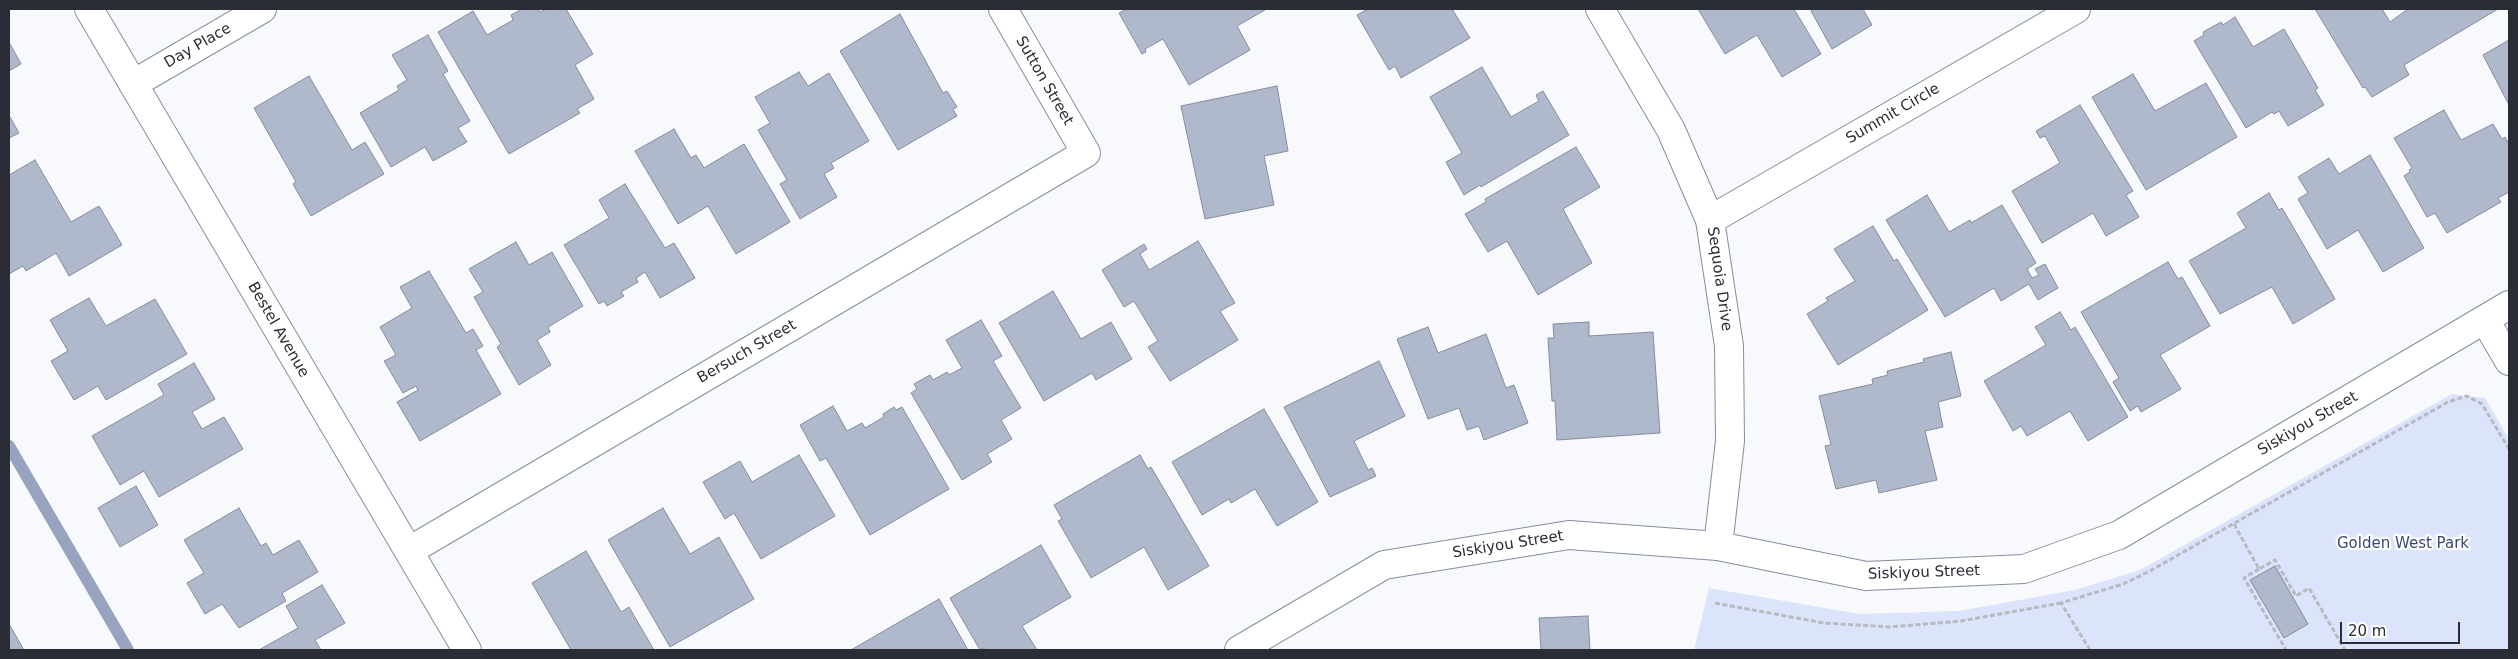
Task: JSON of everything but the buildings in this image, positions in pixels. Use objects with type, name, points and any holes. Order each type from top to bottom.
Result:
[{"type":"street","name":"Bestel Avenue","points":[[89,9],[467,650]]},
{"type":"street","name":"Day Place","points":[[133,84],[262,9]]},
{"type":"street","name":"Sutton Street","points":[[1003,9],[1086,153]]},
{"type":"street","name":"Sequoia Drive","points":[[1600,9],[1671,130],[1710,220],[1729,346],[1730,441],[1718,546]]},
{"type":"street","name":"Summit Circle","points":[[1710,220],[2076,9]]},
{"type":"street","name":"Bersuch Street","points":[[409,552],[1086,153]]},
{"type":"street","name":"Siskiyou Street","points":[[1239,650],[1384,565],[1569,535],[1718,546],[1866,576],[2024,569],[2119,535],[2509,305]]},
{"type":"street","points":[[2485,320],[2509,361]]},
{"type":"path","points":[[1715,603],[1824,622],[1890,626],[1961,621],[2062,603],[2124,584],[2234,524],[2448,402],[2466,396],[2482,404],[2509,449]]},
{"type":"path","points":[[2234,524],[2260,569]]},
{"type":"path","points":[[2286,650],[2244,578],[2275,560],[2296,596],[2309,588],[2345,650]]},
{"type":"path","points":[[2062,603],[2090,650]]},
{"type":"green space","name":"Golden West Park","points":[[2452,394],[2485,398],[2509,439],[2509,647],[2504,650],[1694,650],[1709,588],[1860,614],[1959,611],[2075,590],[2140,570]]},
{"type":"waterway","points":[[9,446],[128,650]]}]
